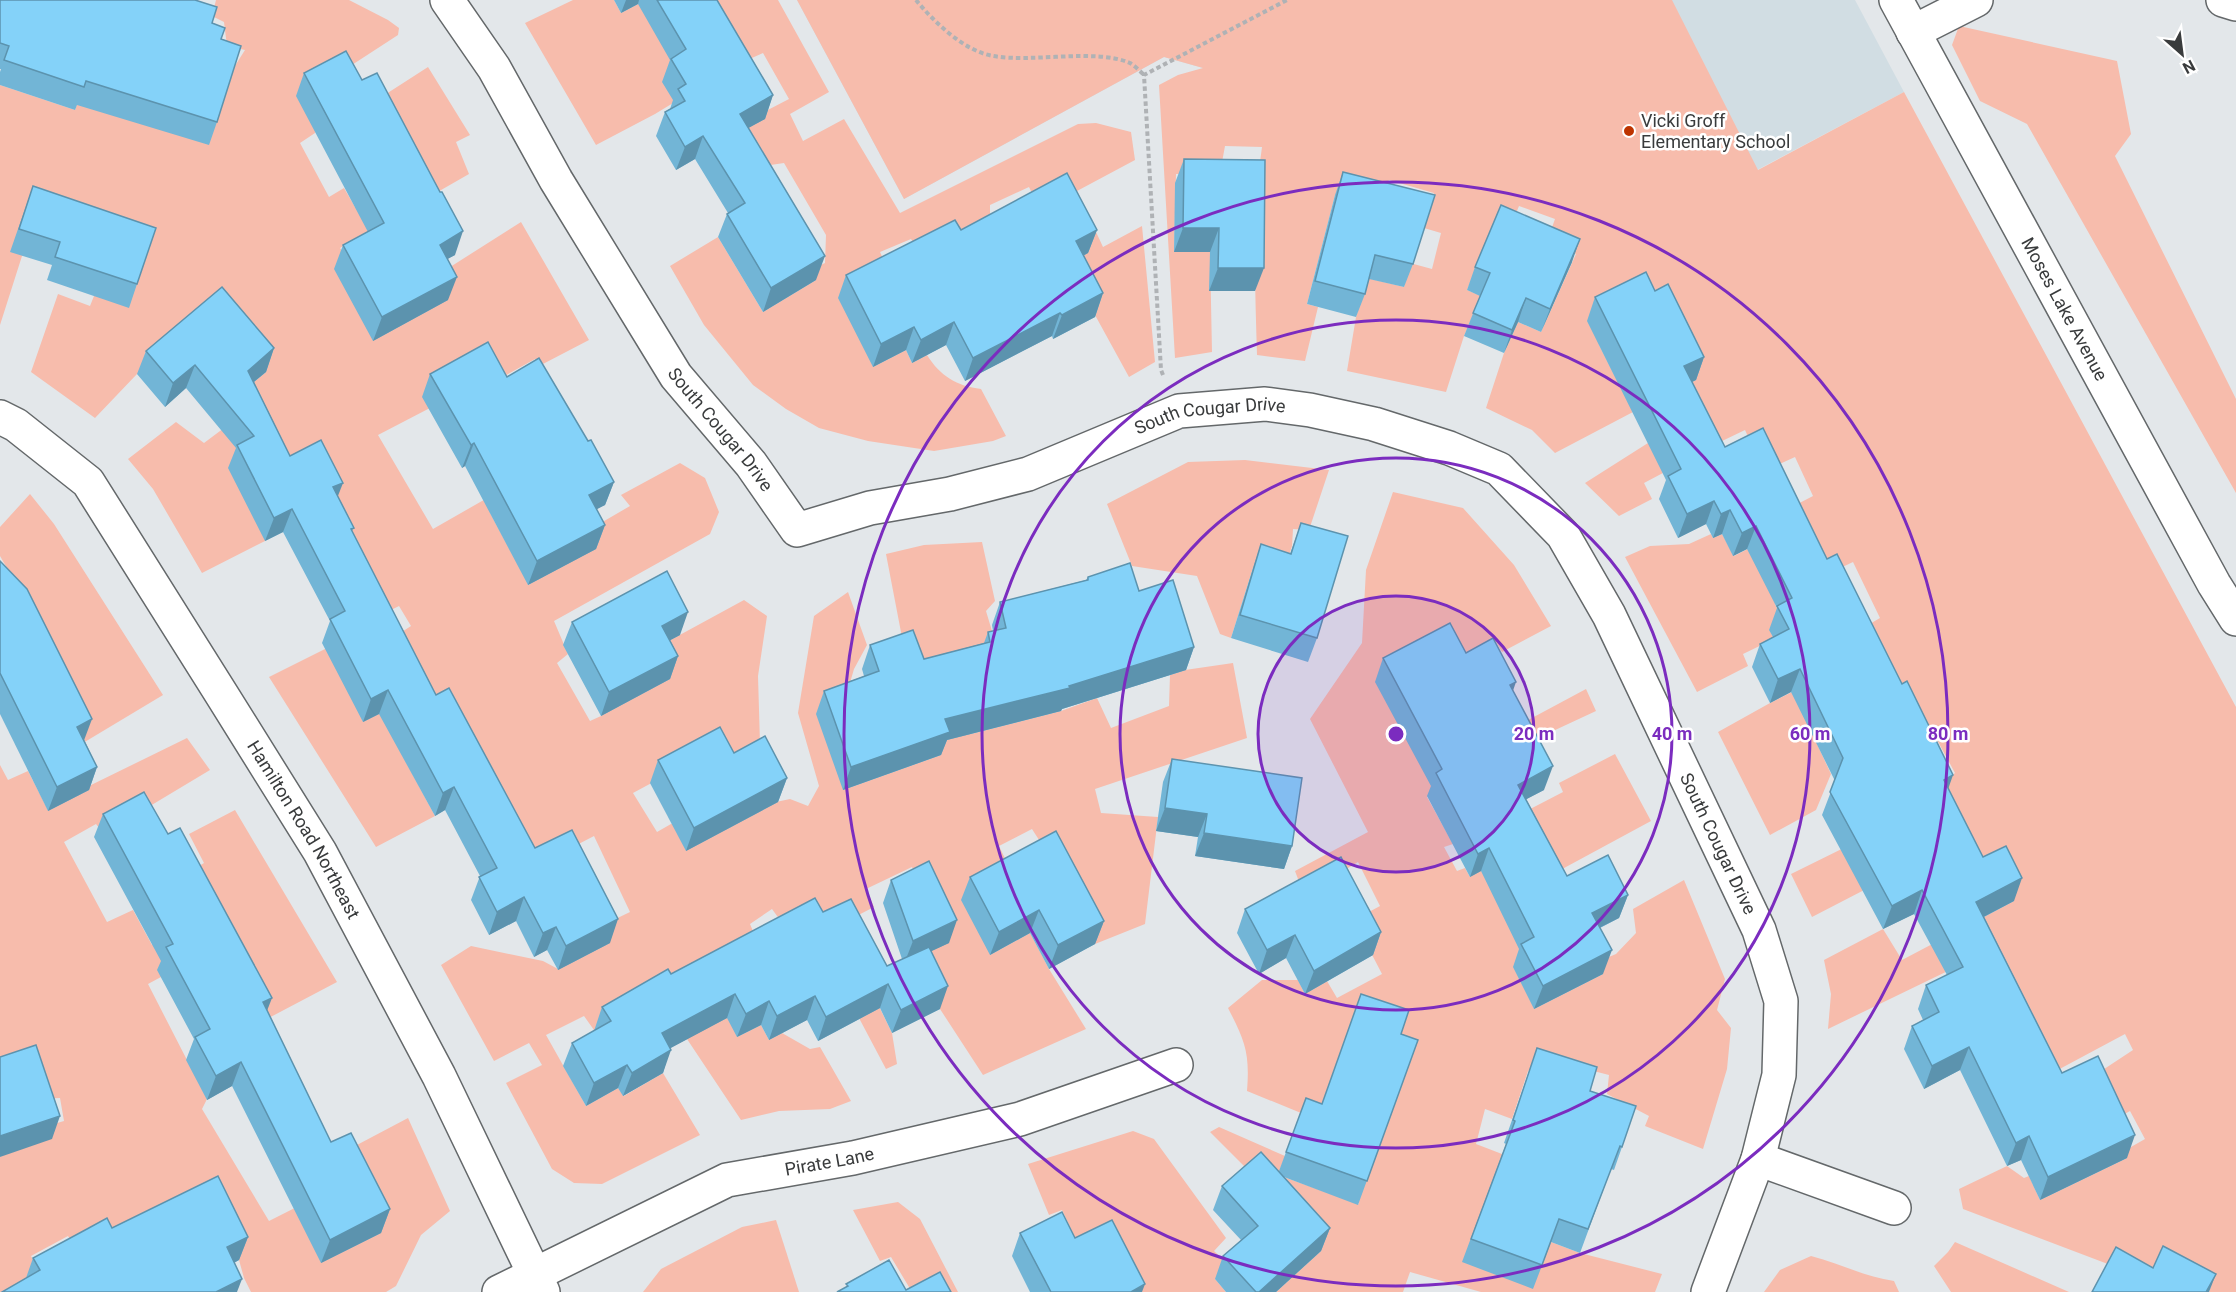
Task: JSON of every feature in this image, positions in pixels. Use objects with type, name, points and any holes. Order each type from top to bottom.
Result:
[{"type":"street","name":"South Cougar Drive","points":[[447,0],[494,68],[555,180],[676,376],[751,464],[797,530],[870,508],[950,494],[1028,474],[1179,411],[1265,404],[1310,410],[1374,424],[1449,448],[1499,469],[1563,535],[1609,615],[1759,930],[1781,1001],[1779,1075],[1758,1159],[1708,1292]]},
{"type":"street","name":"Moses Lake Avenue","points":[[1896,0],[2214,585],[2236,619]]},
{"type":"street","points":[[1913,32],[1976,0]]},
{"type":"street","points":[[2223,0],[2236,4]]},
{"type":"street","name":"Hamilton Road Northeast","points":[[0,417],[16,425],[88,482],[222,694],[320,852],[439,1076],[538,1283]]},
{"type":"street","name":"Pirate Lane","points":[[499,1292],[538,1283],[728,1180],[853,1158],[1020,1119],[1176,1065]]},
{"type":"street","points":[[1758,1159],[1894,1208]]},
{"type":"path","points":[[916,0],[929,16],[960,42],[991,56],[1031,59],[1111,58],[1132,64],[1144,75],[1161,370]]},
{"type":"path","points":[[1144,75],[1287,0]]},
{"type":"shaded area","points":[[113,0],[169,0],[233,69],[245,50],[227,46],[224,22],[212,16],[216,0],[349,0],[399,28],[398,35],[338,74],[315,133],[300,143],[329,197],[344,188],[355,207],[383,96],[428,67],[470,135],[456,142],[469,174],[340,248],[350,260],[436,276],[521,222],[589,340],[541,365],[535,359],[490,384],[428,409],[378,435],[433,529],[496,493],[490,513],[529,585],[587,531],[630,506],[621,495],[680,463],[705,478],[719,512],[710,534],[554,621],[568,654],[557,663],[590,721],[601,716],[654,649],[744,600],[767,616],[758,676],[760,744],[719,765],[711,751],[633,793],[657,832],[671,824],[790,799],[808,806],[819,786],[798,713],[814,616],[848,592],[867,645],[854,669],[847,693],[843,790],[941,755],[905,653],[886,554],[924,545],[982,542],[995,601],[986,611],[998,651],[971,734],[1061,711],[1097,698],[1111,728],[1169,706],[1170,675],[1185,670],[1233,663],[1247,738],[1095,789],[1101,813],[1158,817],[1145,924],[1095,944],[1048,854],[1032,829],[999,846],[1012,873],[990,955],[1030,933],[1086,1029],[983,1075],[940,1009],[915,959],[920,884],[912,867],[866,889],[874,907],[839,925],[892,1033],[897,1064],[886,1069],[859,1018],[772,909],[750,924],[755,936],[737,1037],[761,1025],[769,1040],[782,1033],[810,1049],[820,1047],[851,1101],[830,1109],[779,1111],[741,1120],[683,1033],[660,992],[594,1030],[584,1016],[546,1035],[586,1106],[618,1088],[624,1096],[663,1073],[700,1135],[602,1184],[574,1183],[552,1169],[506,1083],[542,1065],[529,1043],[494,1061],[441,965],[471,946],[543,961],[558,969],[601,926],[630,912],[594,836],[517,876],[505,792],[490,766],[393,738],[435,816],[376,847],[269,677],[325,649],[388,641],[411,626],[399,606],[375,618],[312,464],[265,541],[202,573],[153,489],[128,459],[176,422],[204,443],[224,428],[217,412],[266,372],[137,374],[95,418],[31,372],[58,294],[90,306],[94,296],[148,252],[22,256],[0,325],[0,85],[75,110]]},
{"type":"shaded area","points":[[573,0],[614,0],[621,13],[638,4],[695,0],[778,0],[829,92],[790,114],[803,141],[844,119],[900,213],[1078,124],[1096,123],[1131,132],[1135,160],[1077,191],[1103,247],[1142,226],[1155,362],[1129,377],[1067,264],[1029,187],[990,205],[990,215],[922,256],[911,239],[880,252],[889,272],[873,367],[906,350],[912,363],[927,355],[950,379],[981,389],[1006,436],[993,441],[934,451],[868,441],[819,428],[786,409],[753,385],[704,325],[670,266],[718,237],[763,312],[816,280],[810,270],[825,263],[826,235],[784,163],[751,168],[732,137],[762,113],[789,99],[763,53],[734,66],[655,114],[596,145],[525,23]]},
{"type":"shaded area","name":"Vicki Groff Elementary School","points":[[797,0],[1855,0],[1904,92],[1691,205],[1164,57],[904,199]]},
{"type":"shaded area","points":[[797,0],[1672,0],[1758,170],[1904,92],[2236,707],[2236,1292],[2209,1292],[2211,1286],[2166,1262],[2161,1272],[2155,1269],[2150,1280],[1963,1209],[1959,1189],[2007,1166],[2024,1178],[2029,1176],[2040,1200],[2127,1158],[2124,1151],[2145,1139],[2130,1111],[2110,1122],[2089,1079],[2133,1050],[2125,1034],[1985,1109],[1965,1068],[2024,1038],[1991,972],[1966,985],[1956,967],[1828,1029],[1831,994],[1824,960],[1883,929],[1902,960],[2014,901],[1997,870],[1975,880],[1955,843],[1812,917],[1791,874],[1945,798],[1939,787],[1955,773],[1936,738],[1918,744],[1898,705],[1817,744],[1831,774],[1816,810],[1770,835],[1718,732],[1867,654],[1856,632],[1880,618],[1853,562],[1819,578],[1819,582],[1775,604],[1783,622],[1769,629],[1774,639],[1743,654],[1748,666],[1697,692],[1625,557],[1650,546],[1689,544],[1711,534],[1713,538],[1722,534],[1734,556],[1791,527],[1784,511],[1813,496],[1795,457],[1764,471],[1745,430],[1720,442],[1728,456],[1683,478],[1678,465],[1644,483],[1652,499],[1619,516],[1585,483],[1648,443],[1692,422],[1676,390],[1696,380],[1672,333],[1682,325],[1670,302],[1647,314],[1637,296],[1613,308],[1625,331],[1599,345],[1633,412],[1555,453],[1532,430],[1486,408],[1504,353],[1518,322],[1541,332],[1576,254],[1555,247],[1549,236],[1555,219],[1519,206],[1512,223],[1500,231],[1493,228],[1467,290],[1481,296],[1464,336],[1446,392],[1347,371],[1356,317],[1367,278],[1404,287],[1410,263],[1432,269],[1441,233],[1424,228],[1434,193],[1389,180],[1373,205],[1335,195],[1307,304],[1318,307],[1305,361],[1257,355],[1255,225],[1262,147],[1225,146],[1220,173],[1176,174],[1174,251],[1210,252],[1212,352],[1175,358],[1159,85],[1178,75],[1203,68],[1164,57],[904,199]]},
{"type":"shaded area","points":[[1959,26],[2117,61],[2131,134],[2115,156],[2236,399],[2236,493],[2027,124],[1980,101],[1952,45]]},
{"type":"shaded area","points":[[1245,460],[1329,470],[1309,530],[1293,529],[1292,546],[1282,577],[1253,568],[1231,638],[1220,634],[1197,576],[1132,566],[1107,504],[1188,462]]},
{"type":"shaded area","points":[[1393,492],[1463,508],[1514,565],[1551,626],[1502,652],[1496,642],[1451,665],[1441,767],[1586,689],[1596,711],[1521,746],[1427,797],[1453,844],[1444,847],[1457,871],[1465,868],[1470,877],[1515,817],[1563,792],[1559,783],[1615,754],[1651,821],[1553,874],[1525,961],[1534,1009],[1603,974],[1597,962],[1616,954],[1636,933],[1633,909],[1684,880],[1725,979],[1717,1010],[1731,1028],[1727,1069],[1703,1149],[1645,1126],[1649,1116],[1607,1094],[1609,1075],[1543,1058],[1528,1071],[1512,1119],[1485,1109],[1476,1144],[1538,1168],[1551,1242],[1580,1253],[1662,1274],[1655,1292],[1481,1292],[1410,1272],[1403,1292],[1276,1292],[1321,1251],[1253,1175],[1210,1132],[1219,1127],[1285,1156],[1278,1175],[1359,1204],[1321,1107],[1301,1113],[1247,1091],[1248,1067],[1245,1048],[1228,1008],[1262,980],[1298,980],[1305,994],[1327,981],[1337,998],[1382,974],[1354,920],[1380,906],[1358,862],[1304,895],[1295,871],[1368,832],[1310,719],[1362,643],[1366,570]]},
{"type":"shaded area","points":[[30,494],[54,524],[163,695],[83,743],[0,587],[7,568],[0,556],[0,527]]},
{"type":"shaded area","points":[[187,738],[210,770],[103,833],[96,824],[64,842],[107,922],[133,910],[152,945],[189,872],[204,863],[189,834],[235,810],[337,982],[263,1021],[161,977],[148,984],[207,1099],[202,1109],[269,1221],[370,1170],[355,1146],[408,1118],[450,1211],[421,1235],[396,1286],[386,1292],[251,1292],[239,1260],[78,1252],[68,1236],[31,1256],[40,1273],[30,1292],[0,1292],[0,1157],[47,1126],[64,1121],[60,1098],[38,1099],[0,1077],[0,765],[8,780],[28,771],[48,810],[88,790],[87,787]]},
{"type":"shaded area","points":[[1133,1131],[1154,1139],[1226,1238],[1214,1251],[1230,1266],[1215,1279],[1226,1292],[1128,1292],[1077,1242],[1062,1210],[1049,1215],[1028,1164]]},
{"type":"shaded area","points":[[898,1202],[920,1219],[958,1292],[912,1292],[891,1257],[880,1261],[853,1210]]},
{"type":"shaded area","points":[[776,1220],[799,1292],[643,1292],[661,1269],[742,1227]]},
{"type":"shaded area","points":[[1955,1242],[2069,1292],[1951,1292],[1934,1266]]},
{"type":"shaded area","points":[[1811,1256],[1894,1281],[1899,1292],[1764,1292],[1780,1270]]},
{"type":"building","points":[[0,0],[195,0],[217,7],[212,23],[225,28],[221,39],[241,46],[217,122],[86,81],[84,87],[4,60],[9,46],[0,43]]},
{"type":"building","points":[[657,0],[717,0],[773,95],[740,114],[825,256],[771,288],[727,214],[745,203],[703,136],[685,147],[665,112],[685,101],[678,89],[686,84],[671,59],[686,49]]},
{"type":"building","points":[[346,51],[362,80],[377,73],[463,231],[440,245],[457,277],[382,317],[343,245],[384,223],[304,73]]},
{"type":"building","points":[[1184,159],[1265,160],[1264,268],[1218,268],[1219,228],[1183,228]]},
{"type":"building","points":[[1343,172],[1435,195],[1413,264],[1375,255],[1365,294],[1315,281]]},
{"type":"building","points":[[1067,173],[1097,230],[1076,241],[1103,293],[973,358],[954,322],[921,340],[914,327],[881,344],[846,275],[955,220],[961,230]]},
{"type":"building","points":[[33,186],[156,228],[137,284],[55,257],[60,242],[19,229]]},
{"type":"building","points":[[1501,205],[1580,239],[1550,309],[1526,298],[1512,330],[1473,313],[1490,273],[1475,267]]},
{"type":"building","points":[[1646,272],[1655,291],[1668,284],[1704,357],[1684,366],[1725,447],[1763,428],[1827,559],[1837,554],[1902,684],[1907,681],[1953,775],[1944,780],[1983,857],[2006,846],[2022,878],[1976,902],[2062,1073],[2098,1056],[2135,1135],[2048,1177],[2029,1136],[2016,1143],[1969,1047],[1932,1066],[1912,1026],[1939,1012],[1926,985],[1963,967],[1922,890],[1892,906],[1830,792],[1843,758],[1800,669],[1778,679],[1760,644],[1789,629],[1777,606],[1792,598],[1756,526],[1742,533],[1730,510],[1721,514],[1714,501],[1687,514],[1668,476],[1681,469],[1595,297]]},
{"type":"building","points":[[222,287],[274,348],[248,371],[290,456],[321,440],[343,483],[333,487],[354,528],[351,529],[436,695],[449,688],[535,848],[572,830],[618,919],[566,946],[556,927],[543,933],[524,897],[497,912],[479,877],[497,868],[454,787],[443,793],[388,690],[371,699],[330,619],[345,611],[292,509],[274,518],[237,445],[254,436],[195,365],[173,383],[146,351]]},
{"type":"building","points":[[488,342],[507,377],[539,358],[588,441],[591,440],[614,482],[589,495],[605,525],[537,561],[474,443],[471,445],[430,374]]},
{"type":"building","points":[[1301,523],[1348,536],[1317,638],[1240,615],[1261,544],[1291,554]]},
{"type":"building","points":[[0,561],[27,589],[92,719],[77,727],[97,767],[57,787],[0,673]]},
{"type":"building","points":[[1130,563],[1139,591],[1173,580],[1194,647],[1069,686],[1070,688],[945,719],[950,732],[851,767],[824,691],[879,671],[870,645],[913,630],[924,659],[990,642],[988,632],[1006,628],[1000,602],[1088,580],[1088,577]]},
{"type":"building","points":[[667,571],[688,612],[662,626],[678,656],[609,692],[572,622]]},
{"type":"building","points":[[1450,623],[1466,653],[1493,638],[1516,682],[1510,685],[1553,766],[1518,785],[1567,876],[1608,855],[1628,895],[1592,913],[1612,950],[1543,986],[1521,944],[1534,937],[1489,848],[1478,854],[1436,773],[1442,769],[1383,658]]},
{"type":"building","points":[[720,727],[734,753],[765,736],[787,778],[694,828],[658,760]]},
{"type":"building","points":[[1172,759],[1302,778],[1292,846],[1204,833],[1207,814],[1165,808]]},
{"type":"building","points":[[144,792],[168,834],[180,828],[272,998],[263,1002],[331,1142],[351,1133],[390,1209],[330,1240],[241,1062],[216,1076],[195,1037],[210,1029],[166,947],[173,944],[103,814]]},
{"type":"building","points":[[1056,831],[1104,921],[1058,945],[1039,910],[999,932],[970,877]]},
{"type":"building","points":[[1341,857],[1381,932],[1314,971],[1295,935],[1267,950],[1245,909]]},
{"type":"building","points":[[929,861],[957,920],[913,941],[891,880]]},
{"type":"building","points":[[815,898],[823,912],[851,899],[887,966],[929,947],[948,986],[901,1010],[888,984],[826,1017],[815,996],[777,1016],[769,1001],[746,1014],[735,994],[662,1033],[671,1050],[632,1073],[627,1065],[594,1083],[572,1043],[611,1021],[602,1007],[668,969],[671,974]]},
{"type":"building","points":[[1361,994],[1409,1010],[1401,1034],[1418,1040],[1367,1181],[1286,1152],[1306,1098],[1322,1104]]},
{"type":"building","points":[[36,1045],[60,1116],[0,1136],[0,1057]]},
{"type":"building","points":[[1537,1048],[1597,1067],[1590,1091],[1636,1106],[1622,1147],[1620,1146],[1588,1229],[1559,1219],[1542,1265],[1471,1239],[1515,1121],[1513,1120]]},
{"type":"building","points":[[1261,1152],[1330,1228],[1259,1292],[1256,1292],[1223,1256],[1258,1226],[1222,1186]]},
{"type":"building","points":[[218,1176],[248,1237],[227,1247],[242,1279],[216,1292],[2,1292],[40,1270],[33,1258],[107,1218],[112,1228]]},
{"type":"building","points":[[1062,1212],[1075,1238],[1112,1220],[1145,1284],[1131,1292],[1051,1292],[1020,1233]]},
{"type":"building","points":[[2163,1246],[2216,1274],[2206,1292],[2092,1292],[2116,1247],[2153,1268]]},
{"type":"building","points":[[889,1260],[906,1290],[940,1272],[951,1292],[837,1292],[848,1286],[846,1284]]},
{"type":"place","name":"Vicki Groff Elementary School","points":[[1629,131]]}]
